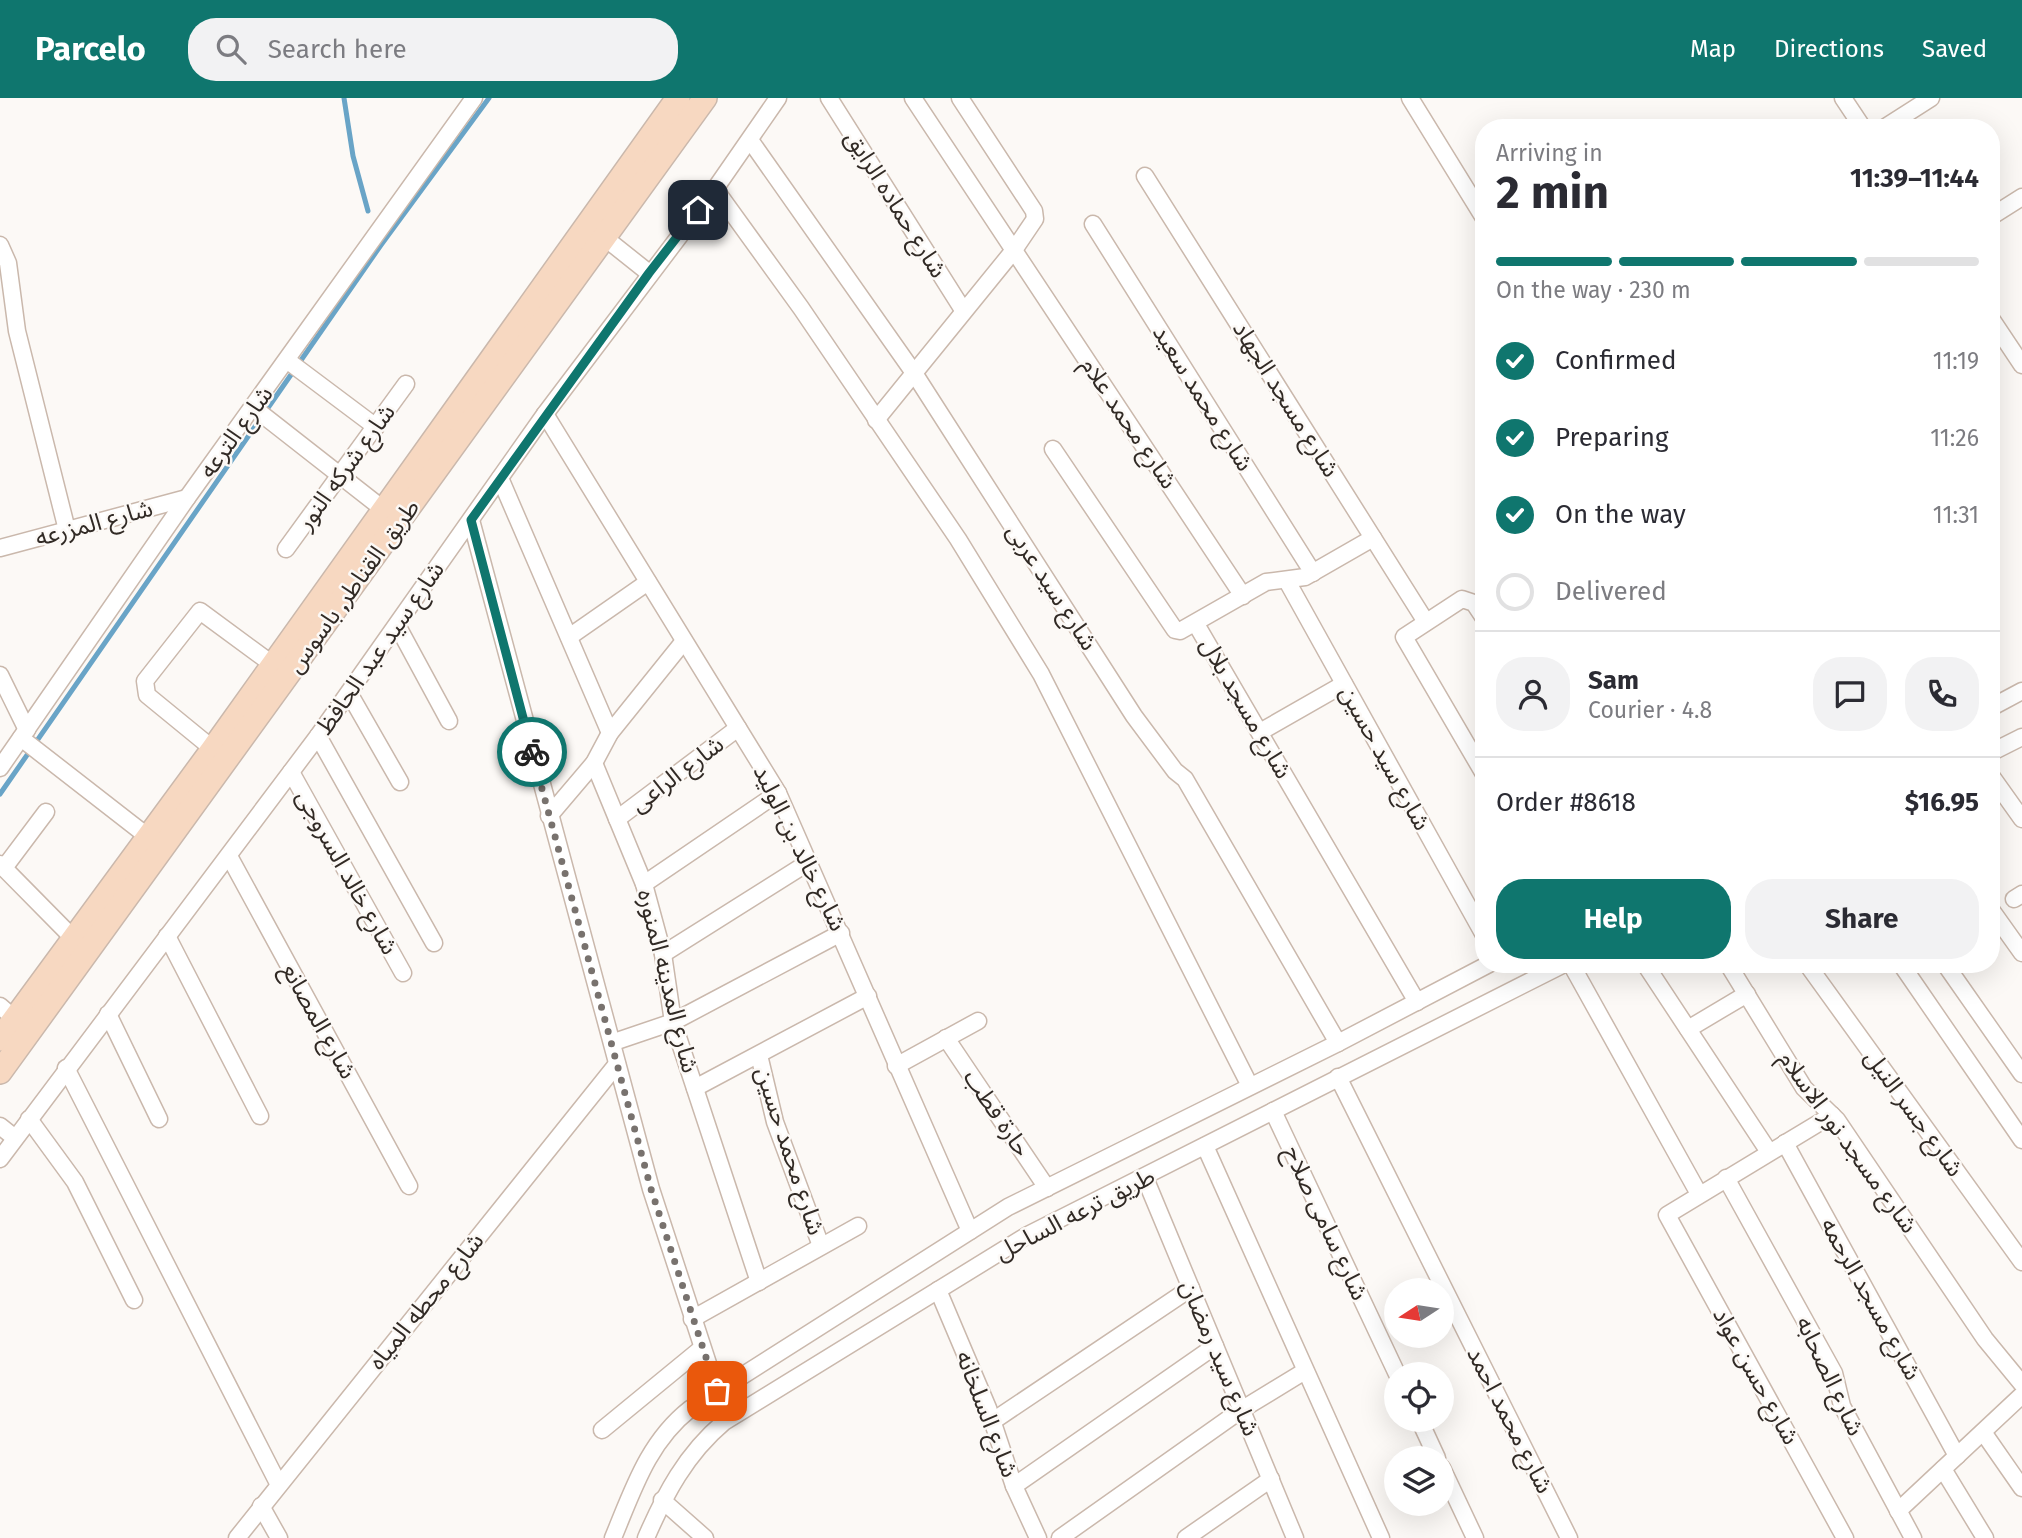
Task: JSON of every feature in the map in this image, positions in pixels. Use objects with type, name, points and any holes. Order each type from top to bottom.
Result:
[{"type":"main road","name":"طريق القناطر, باسوس","points":[[0,1072],[705,98]]},
{"type":"main road","name":"طريق القناطر, باسوس","points":[[0,1039],[7,1012],[74,939],[213,749],[671,101]]},
{"type":"street","name":"شارع الترعه","points":[[0,768],[187,498],[288,361],[474,98]]},
{"type":"street","name":"شارع سيد عبد الحافظ","points":[[0,1159],[318,736],[545,414],[715,189],[778,98]]},
{"type":"street","name":"شارع حماده الرايق","points":[[829,98],[963,310]]},
{"type":"street","name":"شارع محمد علام","points":[[913,98],[1243,596]]},
{"type":"street","points":[[876,420],[1014,250],[1035,219],[1034,211],[960,98]]},
{"type":"street","points":[[1410,98],[1475,203]]},
{"type":"street","points":[[1843,98],[1857,119]]},
{"type":"street","points":[[1898,119],[1931,98]]},
{"type":"street","name":"شارع سيد عربى","points":[[750,139],[914,373],[1134,716],[1175,771],[1185,779],[1338,1043]]},
{"type":"street","name":"شارع مسجد الجهاد","points":[[1145,176],[1426,622]]},
{"type":"street","points":[[715,189],[958,539],[1041,674],[1250,1086]]},
{"type":"street","points":[[2000,211],[2022,197]]},
{"type":"street","name":"شارع محمد سعيد","points":[[1093,224],[1313,573]]},
{"type":"street","points":[[605,238],[649,273]]},
{"type":"street","points":[[0,245],[8,263],[18,331],[67,530]]},
{"type":"street","points":[[2000,332],[2022,365]]},
{"type":"street","points":[[288,361],[376,427]]},
{"type":"street","name":"شارع شركه النور","points":[[286,549],[406,384]]},
{"type":"street","points":[[254,408],[383,509]]},
{"type":"street","name":"شارع خالد بن الوليد","points":[[545,414],[778,793],[970,1231]]},
{"type":"street","name":"شارع مسجد بلال","points":[[1053,449],[1175,630],[1185,631],[1196,624],[1417,1002]]},
{"type":"street","points":[[500,478],[610,733]]},
{"type":"street","name":"شارع المزرعه","points":[[0,548],[187,498]]},
{"type":"street","points":[[471,520],[549,816],[614,1042],[617,1064],[692,1319],[717,1391]]},
{"type":"street","points":[[1196,624],[1273,580],[1287,581],[1313,573],[1373,538]]},
{"type":"street","name":"شارع سيد حسين","points":[[1287,581],[1475,919]]},
{"type":"street","points":[[569,637],[648,582]]},
{"type":"street","points":[[1475,604],[1466,599],[1407,632],[1405,640],[1475,759]]},
{"type":"street","points":[[213,749],[147,695],[145,681],[200,611],[272,664]]},
{"type":"street","points":[[397,625],[449,721]]},
{"type":"street","points":[[549,816],[594,763],[610,733],[684,641]]},
{"type":"street","points":[[0,675],[24,734],[147,836]]},
{"type":"street","points":[[1260,732],[1344,684]]},
{"type":"street","points":[[2000,703],[2022,691]]},
{"type":"street","points":[[349,692],[400,782]]},
{"type":"street","name":"شارع الراعى","points":[[617,819],[738,728]]},
{"type":"street","points":[[318,736],[434,943]]},
{"type":"street","points":[[2000,748],[2022,737]]},
{"type":"street","name":"شارع المدينه المنوره","points":[[594,763],[644,884],[663,954],[673,1023],[759,1282]]},
{"type":"street","name":"شارع خالد السروجى","points":[[291,772],[403,973]]},
{"type":"street","points":[[2000,787],[2022,819]]},
{"type":"street","points":[[644,884],[778,793]]},
{"type":"street","points":[[46,812],[2,866],[74,939]]},
{"type":"street","name":"شارع المصانع","points":[[229,856],[409,1186]]},
{"type":"street","points":[[663,954],[809,862]]},
{"type":"street","points":[[2000,922],[2022,953]]},
{"type":"street","points":[[614,1042],[673,1023],[841,933]]},
{"type":"street","points":[[167,936],[260,1115]]},
{"type":"street","name":"طريق ترعه الساحل","points":[[613,1538],[643,1465],[655,1445],[681,1416],[717,1391],[970,1231],[1047,1188],[1475,971]]},
{"type":"street","name":"طريق ترعه الساحل","points":[[646,1538],[662,1500],[703,1440],[724,1422],[1026,1236],[1146,1178],[1338,1077],[1546,973]]},
{"type":"street","points":[[1576,973],[1699,1194],[1832,1115]]},
{"type":"street","points":[[1651,973],[1769,1152]]},
{"type":"street","name":"شارع مسجد نور الاسلام","points":[[1734,973],[1804,1088],[1832,1115],[1985,1339],[2022,1384]]},
{"type":"street","name":"شارع جسر النيل","points":[[1813,973],[2022,1262]]},
{"type":"street","points":[[1907,973],[2022,1140]]},
{"type":"street","points":[[1951,973],[2022,1074]]},
{"type":"street","points":[[1688,1029],[1747,994]]},
{"type":"street","points":[[695,1088],[868,996]]},
{"type":"street","points":[[108,1014],[159,1119]]},
{"type":"street","points":[[896,1066],[978,1021]]},
{"type":"street","name":"حارة قطب","points":[[946,1038],[1047,1188]]},
{"type":"street","name":"شارع محمد حسين","points":[[759,1055],[775,1122],[821,1247]]},
{"type":"street","name":"شارع محطه المياه","points":[[237,1538],[617,1064]]},
{"type":"street","points":[[66,1068],[279,1485]]},
{"type":"street","name":"شارع محمد احمد","points":[[1338,1077],[1569,1538]]},
{"type":"street","name":"شارع سامى صلاح","points":[[1273,1111],[1391,1362]]},
{"type":"street","points":[[29,1119],[75,1182],[134,1300]]},
{"type":"street","points":[[0,1126],[15,1138]]},
{"type":"street","name":"شارع مسجد الرحمه","points":[[1785,1143],[1957,1456]]},
{"type":"street","points":[[1205,1146],[1381,1538]]},
{"type":"street","name":"شارع سيد رمضان","points":[[1146,1178],[1294,1538]]},
{"type":"street","name":"شارع الصحابه","points":[[1726,1178],[1834,1373],[1842,1406],[1913,1538]]},
{"type":"street","name":"شارع حسن عواد","points":[[1699,1194],[1667,1215],[1845,1538]]},
{"type":"street","points":[[692,1319],[858,1226]]},
{"type":"street","points":[[993,1421],[1191,1288]]},
{"type":"street","name":"شارع السلخانه","points":[[938,1290],[993,1421],[1014,1486],[1038,1538]]},
{"type":"street","points":[[1014,1486],[1215,1346]]},
{"type":"street","points":[[602,1430],[702,1348]]},
{"type":"street","points":[[1060,1538],[1241,1410],[1306,1371]]},
{"type":"street","points":[[1898,1511],[2022,1395]]},
{"type":"street","points":[[1983,1432],[2022,1488]]},
{"type":"street","points":[[1943,1469],[1985,1538]]},
{"type":"street","points":[[1186,1538],[1271,1479]]},
{"type":"street","points":[[1454,1493],[1475,1538]]},
{"type":"street","points":[[662,1500],[705,1538]]},
{"type":"street","points":[[261,1506],[279,1538]]},
{"type":"waterway","points":[[344,98],[353,156],[368,211]]},
{"type":"waterway","points":[[0,794],[381,245],[489,98]]},
{"type":"way so far","points":[[532,752],[614,1042],[617,1064],[651,1189],[717,1391]]},
{"type":"route","points":[[532,752],[471,520],[545,414],[698,210]]}]
